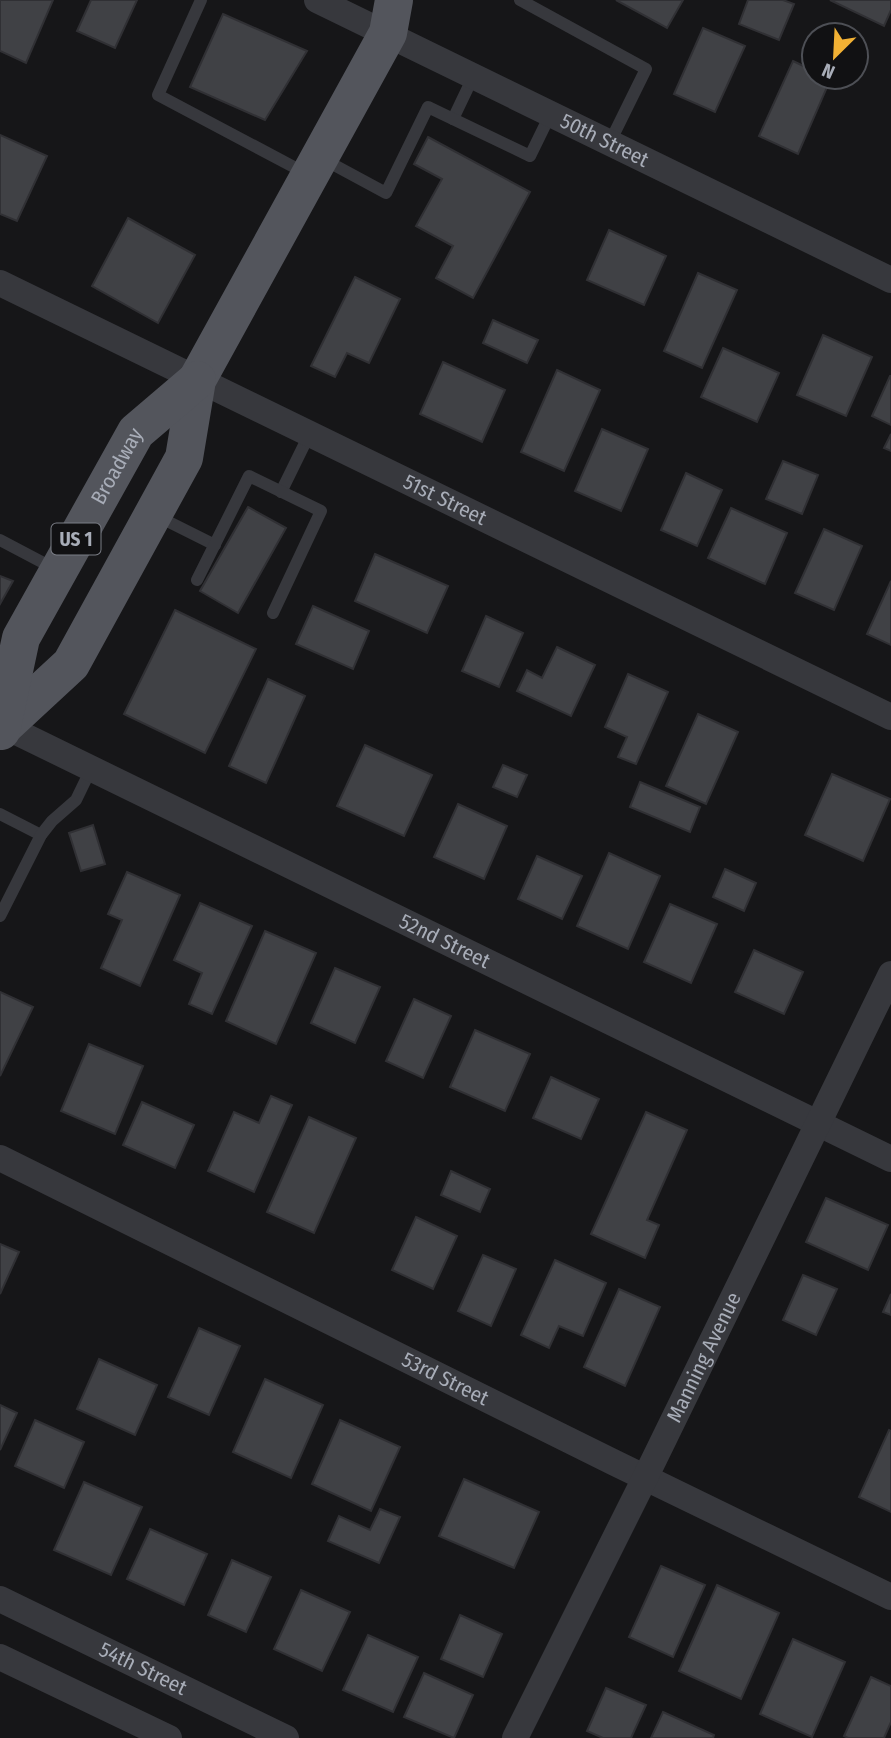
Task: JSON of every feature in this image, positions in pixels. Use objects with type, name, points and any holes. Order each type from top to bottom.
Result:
[{"type":"main road","name":"Broadway","points":[[1,727],[71,664],[184,458],[197,380],[314,166],[391,17],[422,0]]},
{"type":"main road","name":"Broadway","points":[[1,727],[21,638],[136,432],[197,380]]},
{"type":"street","name":"50th Street","points":[[317,0],[391,17],[474,75],[891,281]]},
{"type":"street","name":"51st Street","points":[[0,283],[891,717]]},
{"type":"street","name":"52nd Street","points":[[1,727],[891,1159]]},
{"type":"street","name":"Manning Avenue","points":[[515,1738],[891,975]]},
{"type":"street","name":"53rd Street","points":[[0,1158],[891,1597]]},
{"type":"street","name":"54th Street","points":[[0,1599],[286,1738]]},
{"type":"street","points":[[0,1657],[169,1738]]},
{"type":"lane","points":[[201,0],[158,95],[314,166],[386,193],[428,107],[530,156],[551,113]]},
{"type":"lane","points":[[520,0],[646,69],[610,142]]},
{"type":"lane","points":[[453,119],[474,75]]},
{"type":"lane","points":[[281,492],[309,435]]},
{"type":"lane","points":[[197,580],[249,475],[321,511],[273,613]]},
{"type":"lane","points":[[153,514],[215,545]]},
{"type":"lane","points":[[0,540],[59,570]]},
{"type":"lane","points":[[0,916],[41,835],[52,821],[76,800],[91,769]]},
{"type":"lane","points":[[0,814],[41,835]]},
{"type":"building","points":[[0,0],[53,0],[26,63],[0,51]]},
{"type":"building","points":[[91,0],[137,0],[115,48],[77,31]]},
{"type":"building","points":[[616,0],[683,0],[667,28]]},
{"type":"building","points":[[748,0],[783,0],[794,4],[779,40],[739,24]]},
{"type":"building","points":[[830,0],[891,0],[891,10],[884,26]]},
{"type":"building","points":[[223,14],[307,51],[265,120],[190,87]]},
{"type":"building","points":[[703,28],[745,46],[715,112],[674,94]]},
{"type":"building","points":[[793,61],[800,64],[800,91],[825,91],[798,154],[759,136]]},
{"type":"building","points":[[0,135],[47,156],[17,221],[0,214]]},
{"type":"building","points":[[428,137],[530,192],[473,298],[436,278],[453,246],[416,226],[442,179],[414,164]]},
{"type":"building","points":[[128,218],[195,255],[158,323],[92,286]]},
{"type":"building","points":[[609,230],[666,256],[644,305],[587,280]]},
{"type":"building","points":[[698,273],[737,290],[702,368],[664,351]]},
{"type":"building","points":[[355,277],[400,299],[369,363],[347,353],[335,377],[311,366]]},
{"type":"building","points":[[493,320],[538,340],[527,363],[483,343]]},
{"type":"building","points":[[823,335],[872,357],[846,416],[797,395]]},
{"type":"building","points":[[723,348],[779,373],[757,422],[701,397]]},
{"type":"building","points":[[443,362],[505,390],[482,442],[420,414]]},
{"type":"building","points":[[557,370],[600,390],[564,471],[521,452]]},
{"type":"building","points":[[891,376],[891,425],[872,416]]},
{"type":"building","points":[[602,429],[648,449],[621,511],[575,491]]},
{"type":"building","points":[[891,434],[891,451],[884,448]]},
{"type":"building","points":[[783,461],[818,475],[802,514],[766,499]]},
{"type":"building","points":[[686,473],[722,490],[697,546],[661,530]]},
{"type":"building","points":[[248,507],[286,528],[238,613],[200,591]]},
{"type":"building","points":[[731,508],[787,533],[765,584],[708,558]]},
{"type":"building","points":[[824,529],[862,546],[834,610],[795,593]]},
{"type":"building","points":[[375,554],[448,586],[427,633],[355,601]]},
{"type":"building","points":[[0,576],[13,581],[0,604]]},
{"type":"building","points":[[891,581],[891,645],[867,634]]},
{"type":"building","points":[[313,606],[369,631],[353,669],[296,644]]},
{"type":"building","points":[[175,610],[256,649],[205,753],[124,714]]},
{"type":"building","points":[[486,616],[523,633],[499,687],[462,671]]},
{"type":"building","points":[[557,647],[595,665],[571,716],[517,691],[527,670],[542,678]]},
{"type":"building","points":[[628,674],[668,692],[636,764],[618,757],[627,737],[605,727]]},
{"type":"building","points":[[268,679],[305,696],[266,783],[229,766]]},
{"type":"building","points":[[698,714],[738,732],[706,804],[666,786]]},
{"type":"building","points":[[365,745],[432,775],[404,836],[337,806]]},
{"type":"building","points":[[503,765],[527,775],[517,797],[493,787]]},
{"type":"building","points":[[832,774],[890,799],[863,861],[805,835]]},
{"type":"building","points":[[640,782],[700,807],[690,832],[630,807]]},
{"type":"building","points":[[458,804],[507,826],[484,879],[434,857]]},
{"type":"building","points":[[93,825],[105,864],[81,871],[69,833]]},
{"type":"building","points":[[609,853],[660,876],[628,949],[577,926]]},
{"type":"building","points":[[537,856],[582,876],[562,919],[518,899]]},
{"type":"building","points":[[725,869],[756,883],[744,911],[713,897]]},
{"type":"building","points":[[127,872],[180,895],[140,986],[101,968],[122,920],[108,914]]},
{"type":"building","points":[[200,903],[252,926],[212,1014],[189,1004],[202,973],[174,960]]},
{"type":"building","points":[[670,904],[717,924],[691,983],[644,962]]},
{"type":"building","points":[[265,931],[316,953],[276,1044],[226,1021]]},
{"type":"building","points":[[754,950],[803,972],[784,1014],[735,992]]},
{"type":"building","points":[[335,968],[380,987],[355,1043],[311,1023]]},
{"type":"building","points":[[0,992],[33,1007],[0,1076]]},
{"type":"building","points":[[414,999],[451,1016],[423,1078],[386,1061]]},
{"type":"building","points":[[475,1030],[530,1054],[505,1111],[450,1087]]},
{"type":"building","points":[[89,1044],[143,1066],[115,1134],[61,1111]]},
{"type":"building","points":[[551,1077],[599,1099],[581,1139],[533,1118]]},
{"type":"building","points":[[271,1096],[292,1105],[254,1192],[208,1171],[234,1112],[259,1123]]},
{"type":"building","points":[[142,1102],[194,1125],[175,1168],[123,1145]]},
{"type":"building","points":[[646,1112],[687,1130],[647,1220],[659,1225],[645,1258],[591,1234]]},
{"type":"building","points":[[309,1117],[356,1138],[314,1233],[267,1212]]},
{"type":"building","points":[[451,1171],[490,1189],[480,1212],[441,1195]]},
{"type":"building","points":[[826,1198],[888,1225],[868,1270],[806,1242]]},
{"type":"building","points":[[416,1217],[457,1236],[433,1289],[392,1270]]},
{"type":"building","points":[[0,1244],[19,1252],[0,1294]]},
{"type":"building","points":[[483,1255],[516,1269],[491,1326],[458,1311]]},
{"type":"building","points":[[555,1260],[606,1283],[583,1336],[559,1326],[549,1348],[521,1335]]},
{"type":"building","points":[[803,1275],[837,1289],[816,1335],[783,1320]]},
{"type":"building","points":[[619,1289],[660,1307],[625,1386],[584,1367]]},
{"type":"building","points":[[891,1294],[891,1315],[883,1312]]},
{"type":"building","points":[[199,1328],[240,1346],[209,1415],[168,1397]]},
{"type":"building","points":[[99,1359],[157,1385],[135,1435],[77,1409]]},
{"type":"building","points":[[265,1379],[323,1405],[291,1478],[233,1452]]},
{"type":"building","points":[[0,1405],[17,1413],[0,1450]]},
{"type":"building","points":[[35,1420],[84,1442],[64,1488],[15,1466]]},
{"type":"building","points":[[340,1420],[400,1447],[371,1511],[312,1484]]},
{"type":"building","points":[[889,1430],[891,1431],[891,1512],[859,1497]]},
{"type":"building","points":[[464,1479],[539,1512],[514,1568],[439,1536]]},
{"type":"building","points":[[84,1482],[142,1507],[111,1575],[54,1550]]},
{"type":"building","points":[[380,1509],[400,1517],[379,1563],[328,1541],[339,1516],[370,1530]]},
{"type":"building","points":[[150,1529],[207,1554],[184,1605],[127,1579]]},
{"type":"building","points":[[232,1560],[271,1577],[246,1632],[208,1615]]},
{"type":"building","points":[[661,1566],[705,1585],[673,1657],[629,1637]]},
{"type":"building","points":[[717,1585],[779,1613],[741,1699],[679,1671]]},
{"type":"building","points":[[301,1590],[350,1612],[322,1671],[274,1649]]},
{"type":"building","points":[[460,1615],[502,1634],[483,1677],[441,1659]]},
{"type":"building","points":[[368,1635],[418,1657],[393,1712],[343,1690]]},
{"type":"building","points":[[793,1639],[845,1662],[812,1737],[760,1714]]},
{"type":"building","points":[[424,1673],[473,1695],[454,1738],[404,1717]]},
{"type":"building","points":[[871,1677],[891,1686],[891,1722],[884,1738],[848,1738],[844,1736]]},
{"type":"building","points":[[606,1688],[646,1705],[631,1738],[603,1738],[587,1731]]},
{"type":"building","points":[[663,1712],[714,1735],[713,1738],[651,1738]]}]
